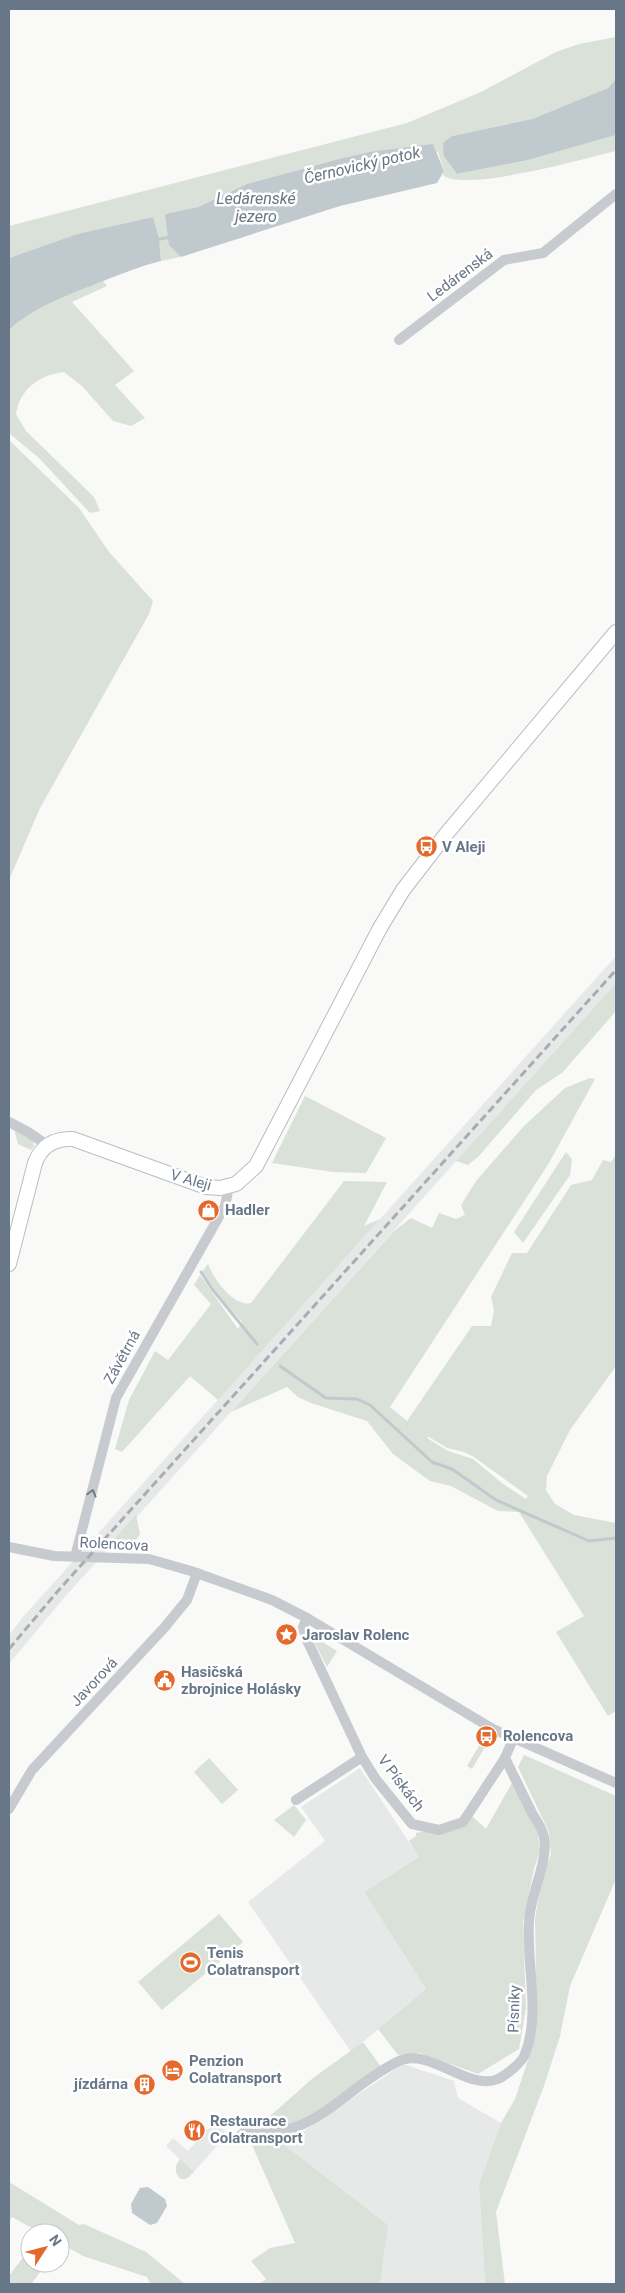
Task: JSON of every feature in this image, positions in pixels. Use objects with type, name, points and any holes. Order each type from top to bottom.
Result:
[{"type":"street","name":"Ledárenská","points":[[399,340],[504,260],[543,253],[616,194]]},
{"type":"street","name":"V Aleji","points":[[47,1145],[59,1140],[73,1139],[201,1186],[212,1188],[229,1186],[242,1180],[256,1166],[380,928],[403,890],[442,839],[616,632]]},
{"type":"street","points":[[9,1122],[47,1145],[34,1163],[9,1264]]},
{"type":"street","name":"Závětrná","points":[[75,1557],[116,1398],[225,1206],[229,1186]]},
{"type":"street","name":"Rolencova","points":[[9,1547],[54,1556],[149,1559],[197,1573],[272,1600],[307,1618],[512,1739],[616,1782]]},
{"type":"street","name":"Javorová","points":[[9,1810],[32,1770],[164,1628],[187,1600],[197,1573]]},
{"type":"street","name":"V Pískách","points":[[307,1618],[303,1627],[306,1638],[362,1757],[375,1778],[412,1824],[439,1830],[463,1822],[505,1758]]},
{"type":"street","points":[[505,1758],[512,1739]]},
{"type":"street","points":[[296,1800],[362,1757]]},
{"type":"street","name":"Písníky","points":[[236,2140],[243,2133],[257,2134],[297,2129],[312,2121],[386,2067],[402,2059],[418,2058],[485,2082],[505,2075],[525,2055],[531,2023],[528,1921],[538,1873],[546,1852],[543,1835],[505,1758]]},
{"type":"shaded area","points":[[616,37],[616,79],[608,88],[532,119],[452,136],[457,174],[528,160],[616,135],[616,151],[526,172],[475,180],[455,179],[443,175],[444,171],[438,152],[369,152],[247,184],[198,207],[165,214],[178,254],[181,257],[161,261],[159,238],[153,217],[77,234],[9,258],[9,226],[407,123],[481,92],[556,52],[579,44]]},
{"type":"shaded area","points":[[103,281],[107,286],[72,302],[134,371],[115,385],[145,418],[131,426],[113,421],[83,387],[64,372],[47,376],[32,385],[22,397],[16,414],[26,431],[94,497],[100,511],[90,513],[40,459],[9,433],[9,330],[30,313],[65,295]]},
{"type":"shaded area","points":[[9,440],[79,508],[109,552],[153,601],[149,614],[40,808],[9,880]]},
{"type":"shaded area","points":[[616,956],[616,983],[64,1598],[9,1664],[9,1635],[23,1617]]},
{"type":"shaded area","points":[[616,983],[616,1011],[562,1073],[536,1090],[479,1156],[468,1165],[456,1161]]},
{"type":"shaded area","points":[[590,1078],[595,1079],[549,1163],[390,1407],[407,1421],[472,1326],[491,1326],[494,1310],[491,1297],[512,1253],[527,1253],[571,1185],[592,1180],[603,1160],[611,1162],[616,1154],[616,1366],[570,1430],[547,1476],[546,1490],[555,1504],[574,1515],[616,1523],[616,1711],[608,1716],[556,1632],[584,1616],[519,1512],[498,1511],[451,1486],[430,1481],[393,1454],[367,1421],[311,1403],[298,1397],[287,1387],[231,1412],[394,1231],[411,1218],[432,1228],[439,1213],[456,1219],[465,1215],[461,1205],[476,1181],[524,1126],[565,1088]],"holes":[[[429,1437],[447,1448],[464,1452],[474,1457],[528,1496],[526,1499],[503,1484],[473,1459],[448,1451],[427,1438]]]},
{"type":"shaded area","points":[[305,1096],[386,1138],[366,1173],[333,1172],[272,1163]]},
{"type":"shaded area","points":[[14,1129],[33,1140],[34,1146],[31,1150],[18,1144]]},
{"type":"shaded area","points":[[566,1152],[572,1159],[570,1175],[523,1243],[514,1232]]},
{"type":"shaded area","points":[[344,1181],[387,1182],[364,1226],[380,1219],[218,1400],[190,1376],[122,1452],[115,1449],[129,1400],[155,1351],[168,1360],[211,1304],[194,1285],[200,1275],[238,1329],[242,1322],[212,1288],[202,1272],[208,1264],[225,1291],[238,1301],[251,1303]]},
{"type":"shaded area","points":[[136,1515],[140,1534],[129,1550],[109,1551],[105,1549]]},
{"type":"shaded area","points":[[311,1636],[337,1651],[327,1667]]},
{"type":"shaded area","points":[[483,1739],[488,1742],[472,1769],[467,1766]]},
{"type":"shaded area","points":[[524,1755],[616,1796],[616,1879],[570,1986],[560,2036],[544,2086],[496,2212],[505,2284],[485,2284],[479,2184],[501,2123],[515,2099],[529,2057],[537,2022],[535,1918],[543,1875],[551,1854],[549,1832],[518,1767]]},
{"type":"shaded area","points":[[209,1758],[238,1790],[222,1804],[194,1772]]},
{"type":"shaded area","points":[[360,1768],[419,1857],[364,1892],[426,1989],[351,2052],[248,1902],[325,1841],[301,1807]]},
{"type":"shaded area","points":[[513,1781],[538,1835],[540,1850],[523,1922],[526,2008],[519,2049],[478,2074],[420,2053],[398,2055],[378,2029],[426,1989],[364,1892],[419,1857],[409,1841],[416,1836],[416,1833],[452,1831],[472,1816],[486,1829]]},
{"type":"shaded area","points":[[294,1805],[306,1820],[294,1837],[274,1820]]},
{"type":"shaded area","name":"Tenis Colatransport","points":[[219,1914],[243,1942],[162,2010],[138,1982]]},
{"type":"shaded area","points":[[363,2042],[381,2067],[344,2096],[317,2113],[289,2125],[274,2128],[268,2118],[313,2078]]},
{"type":"shaded area","points":[[403,2064],[454,2081],[458,2098],[501,2123],[479,2184],[485,2284],[380,2284],[388,2225],[273,2136],[304,2131]]},
{"type":"shaded area","points":[[214,2122],[228,2134],[189,2177],[181,2179],[178,2177],[176,2166],[180,2159],[166,2146],[173,2138],[188,2151]]},
{"type":"shaded area","points":[[273,2136],[388,2225],[380,2284],[259,2284],[266,2279],[251,2261],[270,2248],[295,2243],[252,2145]]},
{"type":"shaded area","points":[[180,2159],[194,2172],[186,2179],[181,2179],[176,2173],[176,2166]]},
{"type":"shaded area","points":[[9,2182],[79,2225],[84,2224],[146,2252],[185,2284],[150,2284],[147,2277],[83,2256],[70,2249],[70,2223],[23,2223],[12,2217],[9,2222]]},
{"type":"shaded area","points":[[20,2261],[20,2273],[39,2273],[31,2284],[9,2284],[9,2276]]},
{"type":"water","points":[[616,79],[616,135],[528,160],[457,174],[444,156],[443,143],[452,136],[532,119],[608,88]]},
{"type":"water","name":"Ledárenské jezero","points":[[433,144],[444,171],[437,183],[340,206],[181,257],[169,245],[165,214],[198,207],[247,184],[339,159],[369,152]]},
{"type":"water","points":[[153,217],[159,238],[161,261],[125,272],[53,301],[19,321],[9,330],[9,258],[77,234]]},
{"type":"water","points":[[148,2187],[165,2199],[167,2206],[157,2223],[150,2225],[132,2213],[131,2204],[140,2188]]},
{"type":"waterway","name":"Černovický potok","points":[[155,240],[171,237]]},
{"type":"waterway","points":[[201,1272],[212,1289],[257,1344]]},
{"type":"waterway","points":[[280,1366],[326,1398],[357,1399],[370,1405],[432,1462],[452,1469],[496,1500],[589,1541],[616,1538]]},
{"type":"railway","points":[[9,1649],[57,1592],[616,970]]},
{"type":"place","name":"V Aleji","points":[[426,847]]},
{"type":"place","name":"Hadler","points":[[209,1210]]},
{"type":"place","name":"Jaroslav Rolenc","points":[[286,1635]]},
{"type":"place","name":"Hasičská zbrojnice Holásky","points":[[165,1681]]},
{"type":"place","name":"Rolencova","points":[[487,1736]]},
{"type":"place","name":"Tenis Colatransport","points":[[191,1962]]},
{"type":"place","name":"Penzion Colatransport","points":[[173,2070]]},
{"type":"place","name":"jízdárna","points":[[144,2084]]},
{"type":"place","name":"Restaurace Colatransport","points":[[194,2130]]}]
